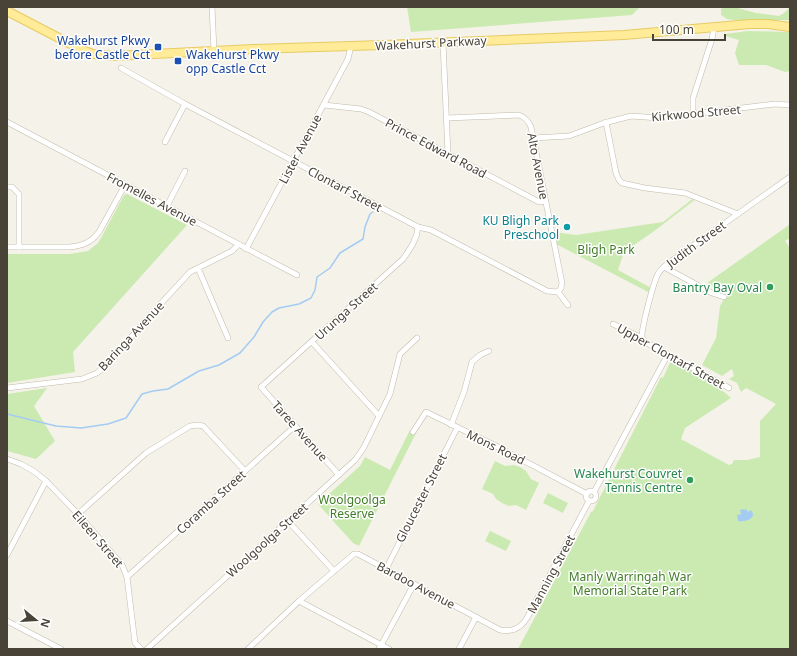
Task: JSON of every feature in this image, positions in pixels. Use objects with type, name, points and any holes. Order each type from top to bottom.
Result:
[{"type":"main road","name":"Wakehurst Parkway","points":[[7,11],[73,46],[93,54],[114,56],[624,35],[768,24],[790,27]]},
{"type":"street","points":[[212,7],[214,51]]},
{"type":"street","points":[[693,115],[693,98],[712,39],[714,27]]},
{"type":"street","points":[[443,43],[448,154]]},
{"type":"street","name":"Lister Avenue","points":[[246,249],[348,59],[351,46]]},
{"type":"street","name":"Clontarf Street","points":[[121,68],[418,227],[431,230],[547,291],[558,292]]},
{"type":"street","points":[[165,142],[186,104]]},
{"type":"street","name":"Kirkwood Street","points":[[533,138],[569,136],[606,122],[631,116],[659,118],[775,104],[790,105]]},
{"type":"street","name":"Prince Edward Road","points":[[324,105],[361,109],[369,112],[539,202],[545,201]]},
{"type":"street","name":"Alto Avenue","points":[[447,118],[518,115],[524,117],[528,121],[533,138],[562,283],[558,292]]},
{"type":"street","name":"Fromelles Avenue","points":[[7,122],[297,275]]},
{"type":"street","points":[[606,122],[616,174],[622,183],[644,188],[685,193],[738,214]]},
{"type":"street","points":[[167,206],[185,171]]},
{"type":"street","name":"Judith Street","points":[[642,338],[656,280],[660,270],[790,177]]},
{"type":"street","points":[[7,247],[69,247],[87,243],[94,239],[99,232],[124,185]]},
{"type":"street","points":[[7,187],[12,187],[19,194],[19,247]]},
{"type":"street","name":"Urunga Street","points":[[261,387],[403,259],[410,250],[417,236],[418,227]]},
{"type":"street","name":"Baringa Avenue","points":[[7,388],[82,378],[97,373],[110,362],[190,272],[232,251],[238,245]]},
{"type":"street","points":[[664,267],[724,297]]},
{"type":"street","points":[[198,268],[228,338]]},
{"type":"street","points":[[558,292],[568,305]]},
{"type":"street","name":"Upper Clontarf Street","points":[[613,324],[642,338],[646,343],[729,388]]},
{"type":"street","name":"Woolgoolga Street","points":[[147,649],[355,460],[363,448],[390,394],[400,354],[417,338]]},
{"type":"street","points":[[312,342],[379,416]]},
{"type":"street","points":[[451,424],[464,392],[472,362],[480,355],[489,351]]},
{"type":"street","points":[[594,492],[589,492],[587,494],[586,498],[589,501],[596,499],[594,492],[668,354]]},
{"type":"street","name":"Taree Avenue","points":[[261,387],[339,475]]},
{"type":"street","name":"Mons Road","points":[[413,432],[426,412],[494,445],[587,494]]},
{"type":"street","points":[[78,514],[146,453],[190,426],[202,426],[245,471]]},
{"type":"street","name":"Coramba Street","points":[[127,578],[295,426]]},
{"type":"street","name":"Gloucester Street","points":[[386,569],[457,428]]},
{"type":"street","name":"Eileen Street","points":[[7,459],[21,464],[35,472],[46,481],[78,514],[122,565],[127,578],[135,643],[141,649]]},
{"type":"street","points":[[7,555],[46,481]]},
{"type":"street","name":"Manning Street","points":[[500,630],[510,631],[519,628],[524,624],[589,501]]},
{"type":"street","points":[[248,649],[299,601],[334,571],[288,521]]},
{"type":"street","name":"Bardoo Avenue","points":[[334,571],[354,554],[358,554],[500,630]]},
{"type":"street","points":[[380,647],[414,584]]},
{"type":"street","points":[[299,601],[380,647],[389,649]]},
{"type":"street","points":[[459,649],[476,617]]},
{"type":"street","points":[[7,621],[61,649]]},
{"type":"green space","points":[[407,7],[640,7],[632,15],[411,32]]},
{"type":"green space","points":[[724,7],[734,7],[756,13],[779,16],[790,7],[790,20],[727,19],[721,15],[721,9]]},
{"type":"green space","points":[[748,31],[790,32],[790,71],[785,72],[766,65],[739,65],[735,53],[739,40],[725,36],[725,34]]},
{"type":"green space","points":[[127,194],[187,225],[73,352],[75,372],[7,383],[7,254],[70,254],[88,251],[98,243],[124,195]]},
{"type":"green space","name":"Bligh Park","points":[[695,197],[697,198],[624,252],[618,270],[653,289],[652,294],[556,244],[554,232],[576,235],[663,222]]},
{"type":"green space","name":"Manly Warringah War Memorial State Park","points":[[789,225],[790,238],[785,241],[790,248],[790,649],[518,649],[591,512],[593,511],[670,362],[702,377],[731,398],[685,428],[681,439],[729,465],[732,464],[734,460],[747,460],[760,457],[760,421],[776,404],[746,388],[741,392],[737,383],[729,379],[734,376],[732,369],[722,376],[702,365],[716,338],[720,306],[727,294],[707,283]]},
{"type":"green space","points":[[47,388],[34,406],[55,441],[36,459],[7,451],[7,394]]},
{"type":"green space","name":"Woolgoolga Reserve","points":[[410,430],[416,433],[359,546],[353,543],[318,504],[360,466],[365,457],[390,470]]},
{"type":"green space","points":[[495,461],[505,466],[513,465],[520,467],[526,471],[531,479],[539,483],[526,510],[516,505],[509,506],[502,503],[496,499],[493,494],[482,489]]},
{"type":"green space","points":[[548,493],[568,503],[563,513],[543,503]]},
{"type":"green space","points":[[490,531],[511,541],[506,551],[485,541]]},
{"type":"water","points":[[746,509],[748,512],[751,510],[753,516],[752,518],[744,521],[738,521],[737,514],[741,514],[740,510]]},
{"type":"waterway","points":[[7,414],[56,426],[81,428],[108,424],[126,418],[142,394],[168,389],[199,371],[219,365],[240,353],[272,312],[279,308],[299,304],[311,298],[315,290],[317,277],[330,268],[340,253],[363,239],[365,227],[370,214],[373,212]]},
{"type":"place","name":"Wakehurst Pkwy before Castle Cct","points":[[158,47]]},
{"type":"place","name":"Wakehurst Pkwy opp Castle Cct","points":[[178,61]]},
{"type":"place","name":"KU Bligh Park Preschool","points":[[567,227]]},
{"type":"place","name":"Bantry Bay Oval","points":[[770,287]]},
{"type":"place","name":"Wakehurst Couvret Tennis Centre","points":[[690,480]]}]
